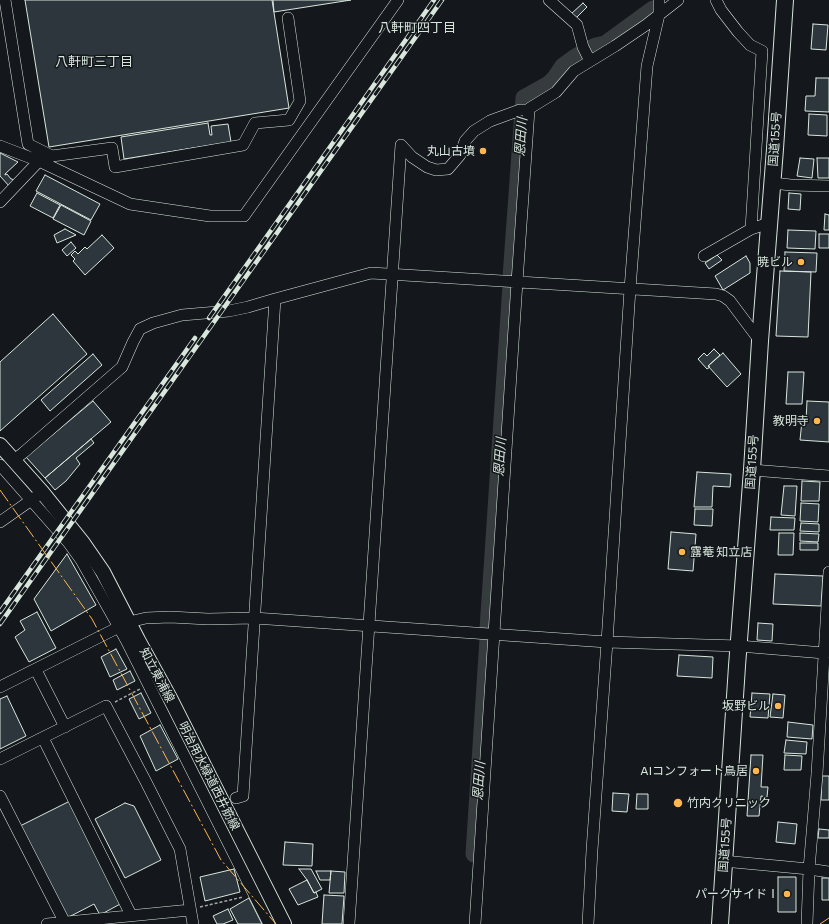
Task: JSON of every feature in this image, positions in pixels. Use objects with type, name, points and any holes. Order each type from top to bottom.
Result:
[{"type":"highway","name":"国道155号","points":[[720,924],[784,0]]},
{"type":"main road","name":"知立東浦線","points":[[0,445],[14,460],[37,496],[83,543],[103,572],[124,625],[170,698],[284,924]]},
{"type":"street","points":[[5,0],[28,144],[52,156],[112,148],[115,167],[243,145],[255,123],[289,120],[300,101],[288,18]]},
{"type":"street","points":[[0,146],[39,161],[130,204],[210,216],[244,216],[398,0]]},
{"type":"street","points":[[549,0],[577,25],[583,47],[590,61]]},
{"type":"street","points":[[588,924],[592,842],[607,642],[630,289],[647,66],[659,15],[659,0]]},
{"type":"street","points":[[349,924],[401,145],[412,157],[427,167],[436,170],[448,168],[460,155],[465,141],[474,130],[490,121],[526,110],[556,92],[574,71],[646,25],[678,0]]},
{"type":"street","points":[[716,0],[721,10],[738,32],[750,45],[762,51],[751,229]]},
{"type":"street","points":[[475,924],[517,282],[526,110]]},
{"type":"street","points":[[0,202],[39,161]]},
{"type":"street","points":[[772,183],[829,186]]},
{"type":"street","points":[[704,256],[751,229],[769,223]]},
{"type":"street","points":[[14,460],[122,367],[140,329],[153,323],[182,314],[229,311],[248,307],[371,273],[716,294],[723,296],[730,301],[760,341]]},
{"type":"street","points":[[236,798],[243,796],[275,299]]},
{"type":"street","points":[[0,465],[37,496],[0,522]]},
{"type":"street","points":[[752,470],[829,476]]},
{"type":"street","points":[[807,924],[809,869],[826,653],[829,572]]},
{"type":"street","points":[[0,687],[124,625],[146,618],[170,617],[208,619],[254,618],[607,642],[739,646],[826,653]]},
{"type":"street","name":"明治用水緑道西井筋線","points":[[124,625],[148,685],[269,924]]},
{"type":"street","points":[[36,670],[65,727]]},
{"type":"street","points":[[0,760],[106,706],[180,849],[190,910],[194,924]]},
{"type":"street","points":[[43,738],[131,915]]},
{"type":"street","points":[[0,796],[65,923]]},
{"type":"street","points":[[724,861],[829,872]]},
{"type":"street","points":[[47,924],[190,910]]},
{"type":"path","points":[[106,706],[148,685]]},
{"type":"path","points":[[190,910],[254,894]]},
{"type":"building","points":[[25,0],[272,0],[289,108],[49,147]]},
{"type":"building","points":[[273,0],[351,0],[274,12]]},
{"type":"building","points":[[583,3],[587,7],[575,19],[571,14]]},
{"type":"building","points":[[813,24],[828,25],[826,50],[811,49]]},
{"type":"building","points":[[816,78],[829,78],[829,112],[805,111],[806,96],[815,96]]},
{"type":"building","points":[[809,114],[827,115],[827,136],[808,135]]},
{"type":"building","points":[[208,123],[210,135],[212,135],[211,126],[228,124],[231,142],[124,159],[121,137]]},
{"type":"building","points":[[0,153],[18,162],[5,174],[15,181],[10,187],[0,176]]},
{"type":"building","points":[[800,158],[814,159],[812,178],[797,176]]},
{"type":"building","points":[[817,158],[829,158],[829,178],[818,178]]},
{"type":"building","points":[[45,175],[100,204],[91,220],[36,191]]},
{"type":"building","points":[[37,193],[60,205],[53,218],[30,206]]},
{"type":"building","points":[[789,193],[801,194],[800,210],[788,209]]},
{"type":"building","points":[[61,205],[91,221],[84,235],[53,219]]},
{"type":"building","points":[[825,214],[829,215],[829,230],[824,230]]},
{"type":"building","points":[[65,229],[76,235],[57,243],[54,235]]},
{"type":"building","points":[[788,230],[816,231],[815,249],[787,248]]},
{"type":"building","points":[[819,234],[829,234],[829,248],[819,248]]},
{"type":"building","points":[[102,235],[114,248],[85,275],[73,261],[75,259],[71,255],[75,251],[78,254],[85,247],[87,249]]},
{"type":"building","points":[[71,242],[76,248],[67,256],[62,250]]},
{"type":"building","name":"暁ビル","points":[[785,252],[817,253],[816,272],[784,271]]},
{"type":"building","points":[[717,255],[722,260],[709,269],[705,263]]},
{"type":"building","points":[[746,256],[750,263],[750,273],[723,290],[715,276]]},
{"type":"building","points":[[780,271],[811,272],[808,337],[776,336]]},
{"type":"building","points":[[53,314],[87,354],[0,431],[0,362]]},
{"type":"building","points":[[714,349],[720,355],[708,366],[710,367],[707,369],[698,359],[704,353],[707,356]]},
{"type":"building","points":[[723,353],[741,374],[727,387],[708,366]]},
{"type":"building","points":[[93,354],[102,365],[50,411],[41,400]]},
{"type":"building","points":[[788,372],[804,372],[802,404],[786,404]]},
{"type":"building","points":[[93,401],[111,422],[45,478],[26,457]]},
{"type":"building","name":"教明寺","points":[[807,401],[829,402],[829,442],[800,440],[802,421],[806,421]]},
{"type":"building","points":[[91,439],[94,443],[76,458],[80,464],[66,481],[55,490],[45,478]]},
{"type":"building","points":[[697,472],[731,474],[730,487],[713,486],[712,507],[694,507]]},
{"type":"building","points":[[802,481],[820,482],[819,501],[801,501]]},
{"type":"building","points":[[784,486],[797,486],[795,516],[781,515]]},
{"type":"building","points":[[801,503],[819,504],[818,522],[800,521]]},
{"type":"building","points":[[695,509],[713,509],[712,526],[694,525]]},
{"type":"building","points":[[771,517],[795,518],[794,530],[770,530]]},
{"type":"building","points":[[801,523],[819,524],[819,532],[800,531]]},
{"type":"building","name":"露菴 知立店","points":[[671,532],[696,534],[693,571],[668,569]]},
{"type":"building","points":[[779,533],[794,533],[793,555],[778,555]]},
{"type":"building","points":[[800,533],[819,534],[818,542],[800,541]]},
{"type":"building","points":[[800,543],[818,543],[818,550],[800,550]]},
{"type":"building","points":[[67,554],[96,605],[51,631],[34,599]]},
{"type":"building","points":[[775,574],[823,576],[821,606],[773,604]]},
{"type":"building","points":[[37,612],[56,648],[29,662],[15,637],[25,630],[20,621]]},
{"type":"building","points":[[758,623],[773,624],[772,641],[757,640]]},
{"type":"building","points":[[116,649],[127,669],[110,677],[101,657]]},
{"type":"building","points":[[679,655],[713,657],[712,678],[677,676]]},
{"type":"building","points":[[130,671],[135,681],[117,690],[113,680]]},
{"type":"building","points":[[141,693],[151,713],[139,719],[129,699]]},
{"type":"building","points":[[752,693],[770,694],[768,718],[750,717]]},
{"type":"building","name":"坂野ビル","points":[[773,694],[785,695],[783,718],[770,717]]},
{"type":"building","points":[[7,696],[26,736],[0,749],[0,699]]},
{"type":"building","points":[[788,722],[813,725],[812,739],[787,737]]},
{"type":"building","points":[[160,725],[178,759],[156,771],[140,736]]},
{"type":"building","points":[[786,740],[807,742],[806,754],[784,753]]},
{"type":"building","name":"AIコンフォート鳥居","points":[[751,755],[763,755],[761,787],[768,787],[767,797],[761,796],[759,816],[747,816]]},
{"type":"building","points":[[785,755],[802,756],[801,770],[784,770]]},
{"type":"building","points":[[822,776],[829,776],[829,800],[821,800]]},
{"type":"building","points":[[613,793],[629,794],[627,812],[612,811]]},
{"type":"building","points":[[637,794],[648,794],[648,809],[636,809]]},
{"type":"building","points":[[70,801],[122,903],[100,915],[94,904],[67,918],[20,826]]},
{"type":"building","points":[[125,803],[134,806],[161,860],[125,878],[95,819]]},
{"type":"building","points":[[778,822],[797,824],[795,844],[776,842]]},
{"type":"building","points":[[819,829],[829,830],[829,838],[818,838]]},
{"type":"building","points":[[285,842],[313,844],[312,866],[283,865]]},
{"type":"building","points":[[234,869],[240,892],[205,901],[200,877]]},
{"type":"building","points":[[299,869],[311,869],[322,889],[314,893]]},
{"type":"building","points":[[316,871],[331,871],[330,880],[320,880]]},
{"type":"building","points":[[331,871],[345,872],[344,893],[329,893]]},
{"type":"building","name":"パークサイドⅠ","points":[[778,877],[796,877],[796,912],[778,912]]},
{"type":"building","points":[[822,878],[829,878],[829,900],[822,900]]},
{"type":"building","points":[[307,880],[318,897],[298,905],[289,889]]},
{"type":"building","points":[[324,895],[344,896],[342,924],[322,924]]},
{"type":"building","points":[[249,898],[262,924],[238,924],[230,909]]},
{"type":"building","points":[[228,909],[233,920],[223,924],[217,924],[213,916]]},
{"type":"waterway","name":"恩田川","points":[[587,50],[605,44],[653,9]]},
{"type":"waterway","name":"恩田川","points":[[511,277],[524,98],[549,84],[563,66],[584,52]]},
{"type":"waterway","name":"恩田川","points":[[488,629],[511,285]]},
{"type":"waterway","name":"恩田川","points":[[474,854],[488,639]]},
{"type":"railway","points":[[209,318],[434,0]]},
{"type":"railway","points":[[0,624],[442,0]]},
{"type":"railway","points":[[0,612],[195,338]]},
{"type":"power","points":[[0,490],[92,619],[221,860],[276,924]]},
{"type":"power","points":[[820,924],[829,918]]},
{"type":"place","name":"丸山古墳","points":[[483,151]]},
{"type":"place","name":"暁ビル","points":[[801,262]]},
{"type":"place","name":"教明寺","points":[[817,421]]},
{"type":"place","name":"露菴 知立店","points":[[682,552]]},
{"type":"place","name":"坂野ビル","points":[[778,706]]},
{"type":"place","name":"AIコンフォート鳥居","points":[[756,771]]},
{"type":"place","name":"竹内クリニック","points":[[678,803]]},
{"type":"place","name":"パークサイドⅠ","points":[[787,894]]},
{"type":"district","name":"八軒町四丁目","points":[[417,28]]},
{"type":"district","name":"八軒町三丁目","points":[[94,62]]}]
